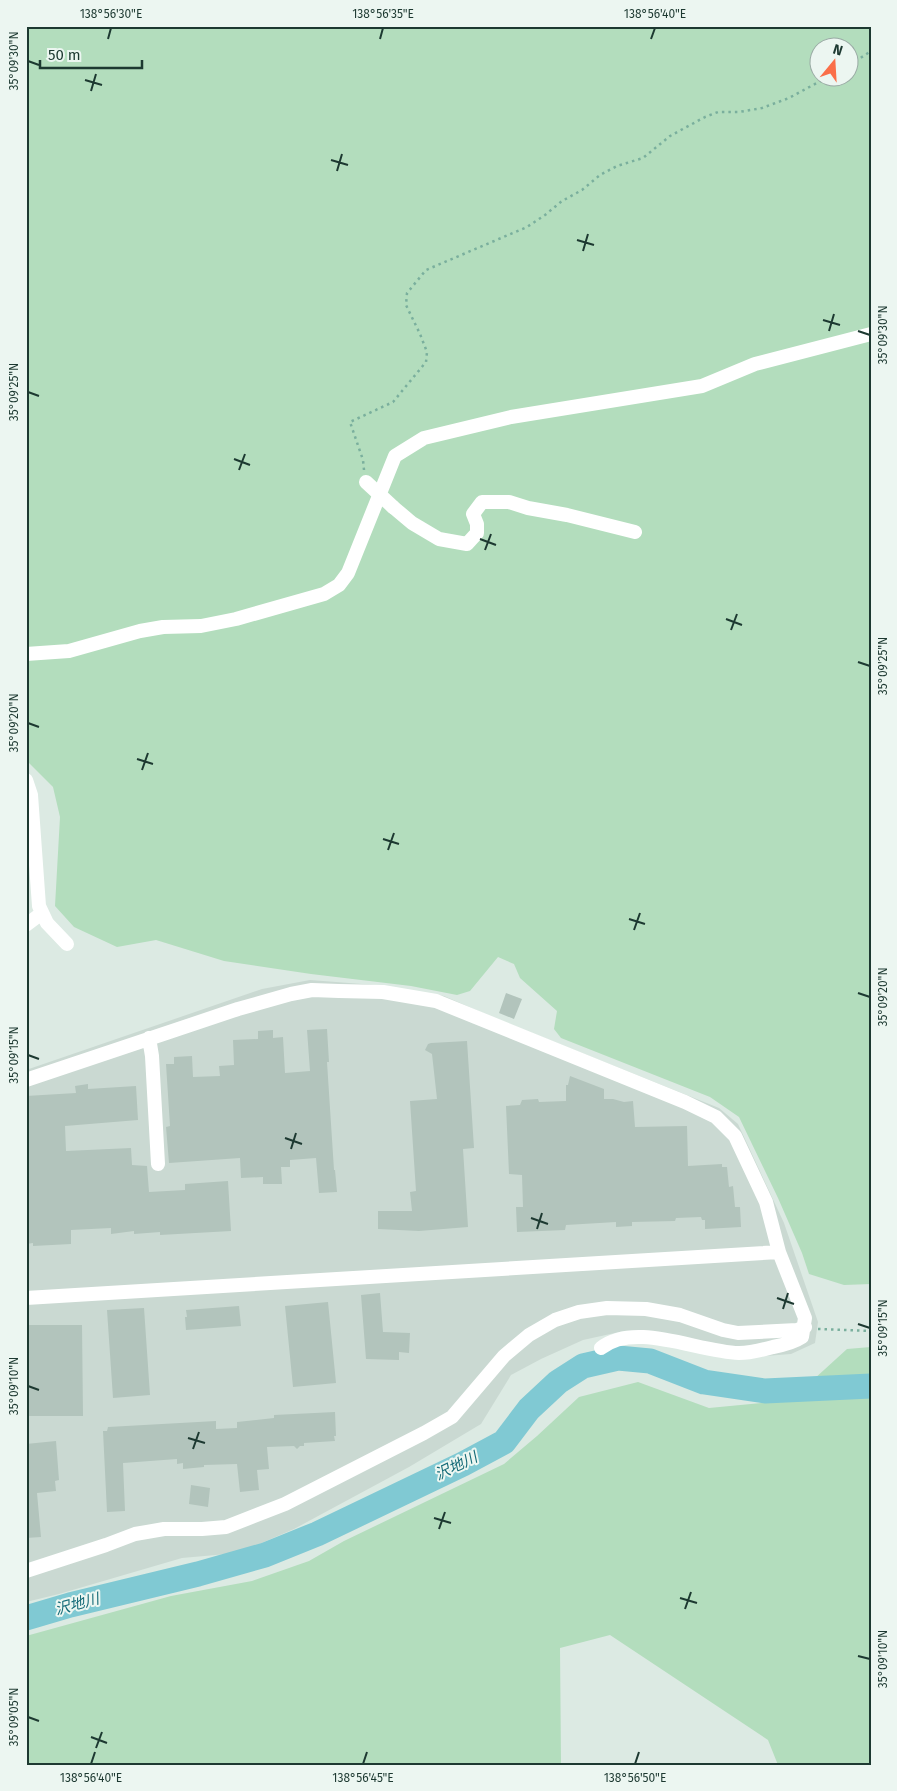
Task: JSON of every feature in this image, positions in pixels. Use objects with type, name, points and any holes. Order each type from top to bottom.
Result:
[{"type":"street","points":[[26,654],[69,651],[140,631],[163,627],[200,626],[236,619],[324,594],[339,585],[348,573],[395,456],[424,438],[511,417],[702,386],[755,364],[871,334]]},
{"type":"street","points":[[366,482],[412,523],[439,539],[467,544],[477,533],[477,524],[473,514],[482,502],[509,502],[635,532]]},
{"type":"street","points":[[26,780],[30,795],[38,906],[47,923],[67,944]]},
{"type":"street","points":[[26,924],[42,913]]},
{"type":"street","points":[[26,1080],[238,1009],[291,994],[312,990],[383,992],[436,1001],[685,1102],[716,1117],[735,1136],[766,1202],[779,1252],[805,1318],[802,1337],[794,1342],[740,1353],[630,1336],[608,1342],[601,1348]]},
{"type":"street","points":[[149,1038],[152,1056],[158,1164]]},
{"type":"street","points":[[26,1298],[779,1252]]},
{"type":"street","points":[[26,1571],[135,1534],[164,1529],[202,1530],[226,1527],[284,1504],[452,1417],[504,1356],[529,1335],[555,1320],[579,1312],[607,1308],[646,1309],[680,1315],[723,1330],[738,1333],[797,1330],[805,1327]]},
{"type":"path","points":[[860,58],[871,51]]},
{"type":"path","points":[[366,482],[363,460],[350,422],[393,402],[426,362],[426,352],[420,334],[406,305],[407,293],[426,270],[527,227],[562,201],[582,190],[600,175],[617,166],[642,158],[670,136],[705,116],[718,112],[739,112],[762,108],[789,98],[810,87]]},
{"type":"path","points":[[805,1327],[825,1330],[871,1331]]},
{"type":"shaded area","points":[[310,980],[375,985],[444,996],[719,1108],[738,1124],[784,1223],[818,1322],[815,1343],[791,1354],[741,1358],[670,1336],[624,1331],[583,1340],[511,1375],[481,1424],[409,1467],[294,1529],[238,1553],[182,1558],[26,1602],[26,1070],[262,989]]},
{"type":"green space","points":[[26,26],[871,26],[871,1284],[844,1285],[809,1274],[778,1198],[739,1117],[710,1097],[561,1038],[554,1029],[557,1011],[520,978],[514,964],[498,957],[470,991],[457,995],[411,986],[224,961],[156,940],[117,947],[74,927],[55,906],[60,817],[53,787],[26,760]]},
{"type":"green space","points":[[871,1347],[871,1765],[778,1765],[768,1740],[610,1635],[560,1648],[561,1765],[26,1765],[26,1636],[171,1596],[252,1581],[309,1561],[344,1541],[504,1464],[579,1397],[638,1382],[709,1408],[791,1400],[847,1349]]},
{"type":"building","points":[[506,993],[522,999],[514,1019],[499,1013]]},
{"type":"building","points":[[327,1029],[329,1062],[327,1062],[337,1192],[319,1193],[316,1158],[290,1160],[290,1167],[281,1167],[282,1184],[263,1184],[263,1177],[241,1178],[240,1158],[169,1163],[166,1127],[170,1126],[166,1064],[174,1064],[174,1057],[192,1056],[193,1077],[220,1076],[219,1066],[234,1065],[233,1040],[258,1039],[258,1031],[273,1030],[273,1038],[283,1037],[285,1073],[310,1071],[307,1030]]},
{"type":"building","points":[[467,1041],[474,1148],[463,1149],[468,1227],[419,1231],[378,1229],[378,1211],[412,1211],[410,1192],[416,1191],[410,1101],[437,1099],[432,1054],[425,1050],[428,1044],[431,1043]]},
{"type":"building","points":[[570,1076],[604,1089],[604,1099],[624,1102],[633,1101],[635,1127],[687,1126],[688,1166],[722,1164],[722,1167],[727,1167],[729,1187],[733,1186],[735,1207],[740,1207],[741,1227],[705,1229],[705,1220],[702,1220],[701,1217],[676,1218],[675,1221],[632,1222],[632,1226],[616,1227],[616,1222],[566,1225],[565,1230],[517,1232],[516,1207],[523,1207],[522,1175],[509,1174],[506,1106],[520,1105],[522,1100],[538,1099],[539,1102],[566,1101],[566,1085],[568,1085]]},
{"type":"building","points":[[88,1084],[88,1089],[136,1086],[138,1120],[65,1126],[66,1151],[131,1148],[132,1165],[147,1166],[149,1192],[185,1190],[185,1184],[228,1181],[231,1231],[160,1235],[160,1232],[134,1234],[134,1231],[111,1234],[111,1228],[71,1230],[71,1244],[33,1246],[33,1243],[26,1244],[26,1171],[29,1171],[26,1096],[76,1093],[75,1086]]},
{"type":"building","points":[[380,1293],[383,1332],[410,1333],[409,1353],[399,1352],[399,1360],[366,1359],[361,1295]]},
{"type":"building","points":[[328,1302],[336,1383],[293,1387],[285,1306]]},
{"type":"building","points":[[239,1306],[241,1326],[186,1330],[186,1310]]},
{"type":"building","points":[[144,1308],[150,1395],[113,1398],[107,1310]]},
{"type":"building","points":[[26,1325],[82,1325],[83,1416],[27,1416]]},
{"type":"building","points":[[335,1412],[335,1441],[304,1443],[304,1446],[300,1446],[297,1449],[294,1446],[267,1447],[269,1469],[257,1470],[259,1490],[240,1492],[237,1464],[204,1465],[204,1467],[183,1469],[183,1463],[177,1464],[177,1459],[123,1463],[125,1511],[107,1512],[103,1431],[107,1431],[108,1427],[216,1421],[216,1429],[237,1428],[237,1422],[274,1418],[274,1415]]},
{"type":"building","points":[[56,1441],[59,1480],[55,1481],[56,1491],[37,1493],[41,1537],[26,1538],[26,1444]]},
{"type":"building","points":[[191,1485],[210,1488],[208,1507],[189,1504]]},
{"type":"waterway","name":"沢地川","points":[[26,1618],[265,1555],[317,1534],[463,1464],[504,1442],[529,1409],[558,1382],[583,1366],[618,1358],[650,1361],[704,1382],[765,1391],[871,1386]]}]
